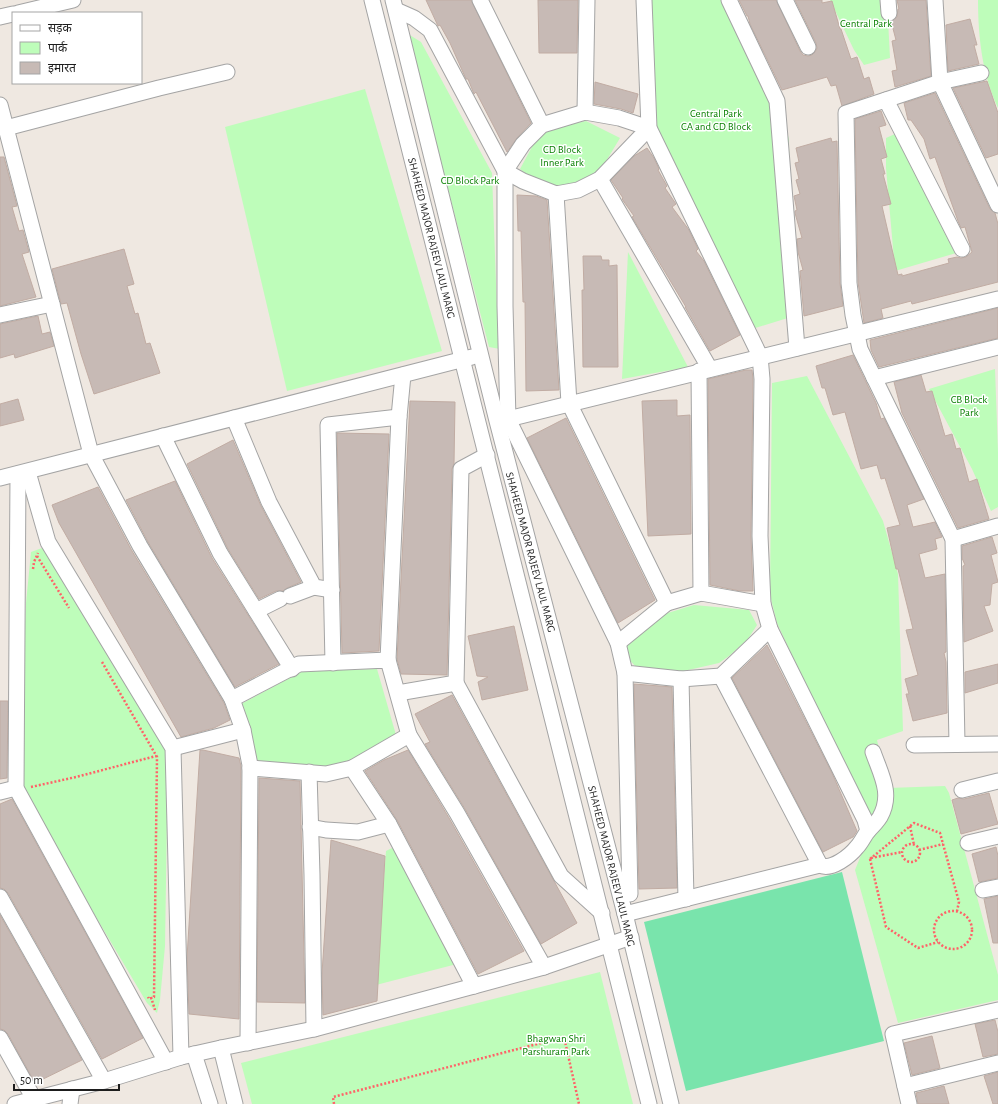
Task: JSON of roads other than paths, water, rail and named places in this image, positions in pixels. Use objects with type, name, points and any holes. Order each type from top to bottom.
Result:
[{"type":"street","points":[[22,12],[73,0]]},
{"type":"street","name":"SHAHEED MAJOR RAJEEV LAUL MARG","points":[[372,0],[649,1104]]},
{"type":"street","points":[[480,0],[542,124]]},
{"type":"street","points":[[585,112],[587,0]]},
{"type":"street","points":[[644,0],[649,128],[760,356],[762,379],[760,536],[763,604],[770,629],[865,820],[868,831]]},
{"type":"street","points":[[729,0],[777,101],[797,348]]},
{"type":"street","points":[[785,0],[808,47]]},
{"type":"street","points":[[935,0],[940,82],[998,205]]},
{"type":"street","points":[[394,5],[430,30],[505,171],[505,306],[502,420],[618,643],[625,673],[630,894]]},
{"type":"street","name":"SHAHEED MAJOR RAJEEV LAUL MARG","points":[[394,5],[480,355],[502,420],[631,937],[671,1104]]},
{"type":"street","points":[[0,17],[12,14]]},
{"type":"street","points":[[6,128],[227,72]]},
{"type":"street","points":[[957,744],[953,539],[860,350],[856,333],[850,283],[846,113],[940,82],[981,73]]},
{"type":"street","points":[[886,100],[962,249]]},
{"type":"street","points":[[0,105],[6,128],[6,156],[52,304],[91,454],[140,546],[232,698],[243,730],[250,768],[248,1043]]},
{"type":"street","points":[[505,171],[523,144],[542,124],[585,112],[619,118],[649,128]]},
{"type":"street","points":[[505,171],[522,181],[556,194],[578,190],[600,179],[649,128]]},
{"type":"street","points":[[600,179],[704,370],[701,593]]},
{"type":"street","points":[[556,194],[569,403],[667,603]]},
{"type":"street","points":[[480,427],[569,403],[998,299]]},
{"type":"street","points":[[0,315],[52,304]]},
{"type":"street","points":[[874,378],[998,347]]},
{"type":"street","points":[[0,478],[480,355]]},
{"type":"street","points":[[403,375],[399,417],[388,660],[409,735],[460,820],[544,967]]},
{"type":"street","points":[[334,663],[328,425],[399,417]]},
{"type":"street","points":[[234,418],[269,502],[314,587]]},
{"type":"street","points":[[164,436],[220,553],[292,669]]},
{"type":"street","points":[[487,455],[461,469],[456,683],[562,876],[602,914]]},
{"type":"street","points":[[23,473],[48,542],[173,748],[187,1056],[210,1104]]},
{"type":"street","points":[[23,473],[21,788],[166,1062]]},
{"type":"street","points":[[953,539],[998,526]]},
{"type":"street","points":[[256,611],[314,587],[332,590]]},
{"type":"street","points":[[618,643],[667,603],[701,593],[763,604]]},
{"type":"street","points":[[625,673],[681,679],[721,676],[770,629]]},
{"type":"street","points":[[232,698],[292,669],[299,664],[388,660]]},
{"type":"street","points":[[721,676],[820,865]]},
{"type":"street","points":[[681,679],[686,899]]},
{"type":"street","points":[[398,693],[456,683]]},
{"type":"street","points":[[173,748],[243,730]]},
{"type":"street","points":[[250,768],[326,774],[352,768],[409,735]]},
{"type":"street","points":[[914,745],[998,744]]},
{"type":"street","points":[[625,914],[820,865],[822,867],[837,864],[857,847],[868,831],[880,818],[887,802],[885,787],[873,752]]},
{"type":"street","points":[[352,768],[389,824],[474,986]]},
{"type":"street","points":[[309,772],[314,1029]]},
{"type":"street","points":[[962,790],[998,781]]},
{"type":"street","points":[[0,792],[21,788]]},
{"type":"street","points":[[310,827],[326,830],[358,832],[389,824]]},
{"type":"street","points":[[968,843],[998,836]]},
{"type":"street","points":[[983,890],[998,887]]},
{"type":"street","points":[[0,897],[104,1081]]},
{"type":"street","points":[[15,1104],[104,1081],[187,1056],[314,1029],[474,986],[544,967],[631,937]]},
{"type":"street","points":[[909,1104],[893,1034],[998,1010]]},
{"type":"street","points":[[0,1038],[34,1100]]},
{"type":"street","points":[[221,1048],[235,1104]]},
{"type":"street","points":[[905,1086],[998,1063]]},
{"type":"street","points":[[70,1104],[72,1089]]},
{"type":"park label","name":"Central Park","points":[[866,23]]},
{"type":"park label","name":"Central Park CA and CD Block","points":[[716,119]]},
{"type":"park label","name":"CD Block Inner Park","points":[[562,155]]},
{"type":"park label","name":"CD Block Park","points":[[470,180]]},
{"type":"park label","name":"CB Block Park","points":[[969,405]]},
{"type":"park label","name":"Bhagwan Shri Parshuram Park","points":[[556,1044]]}]
